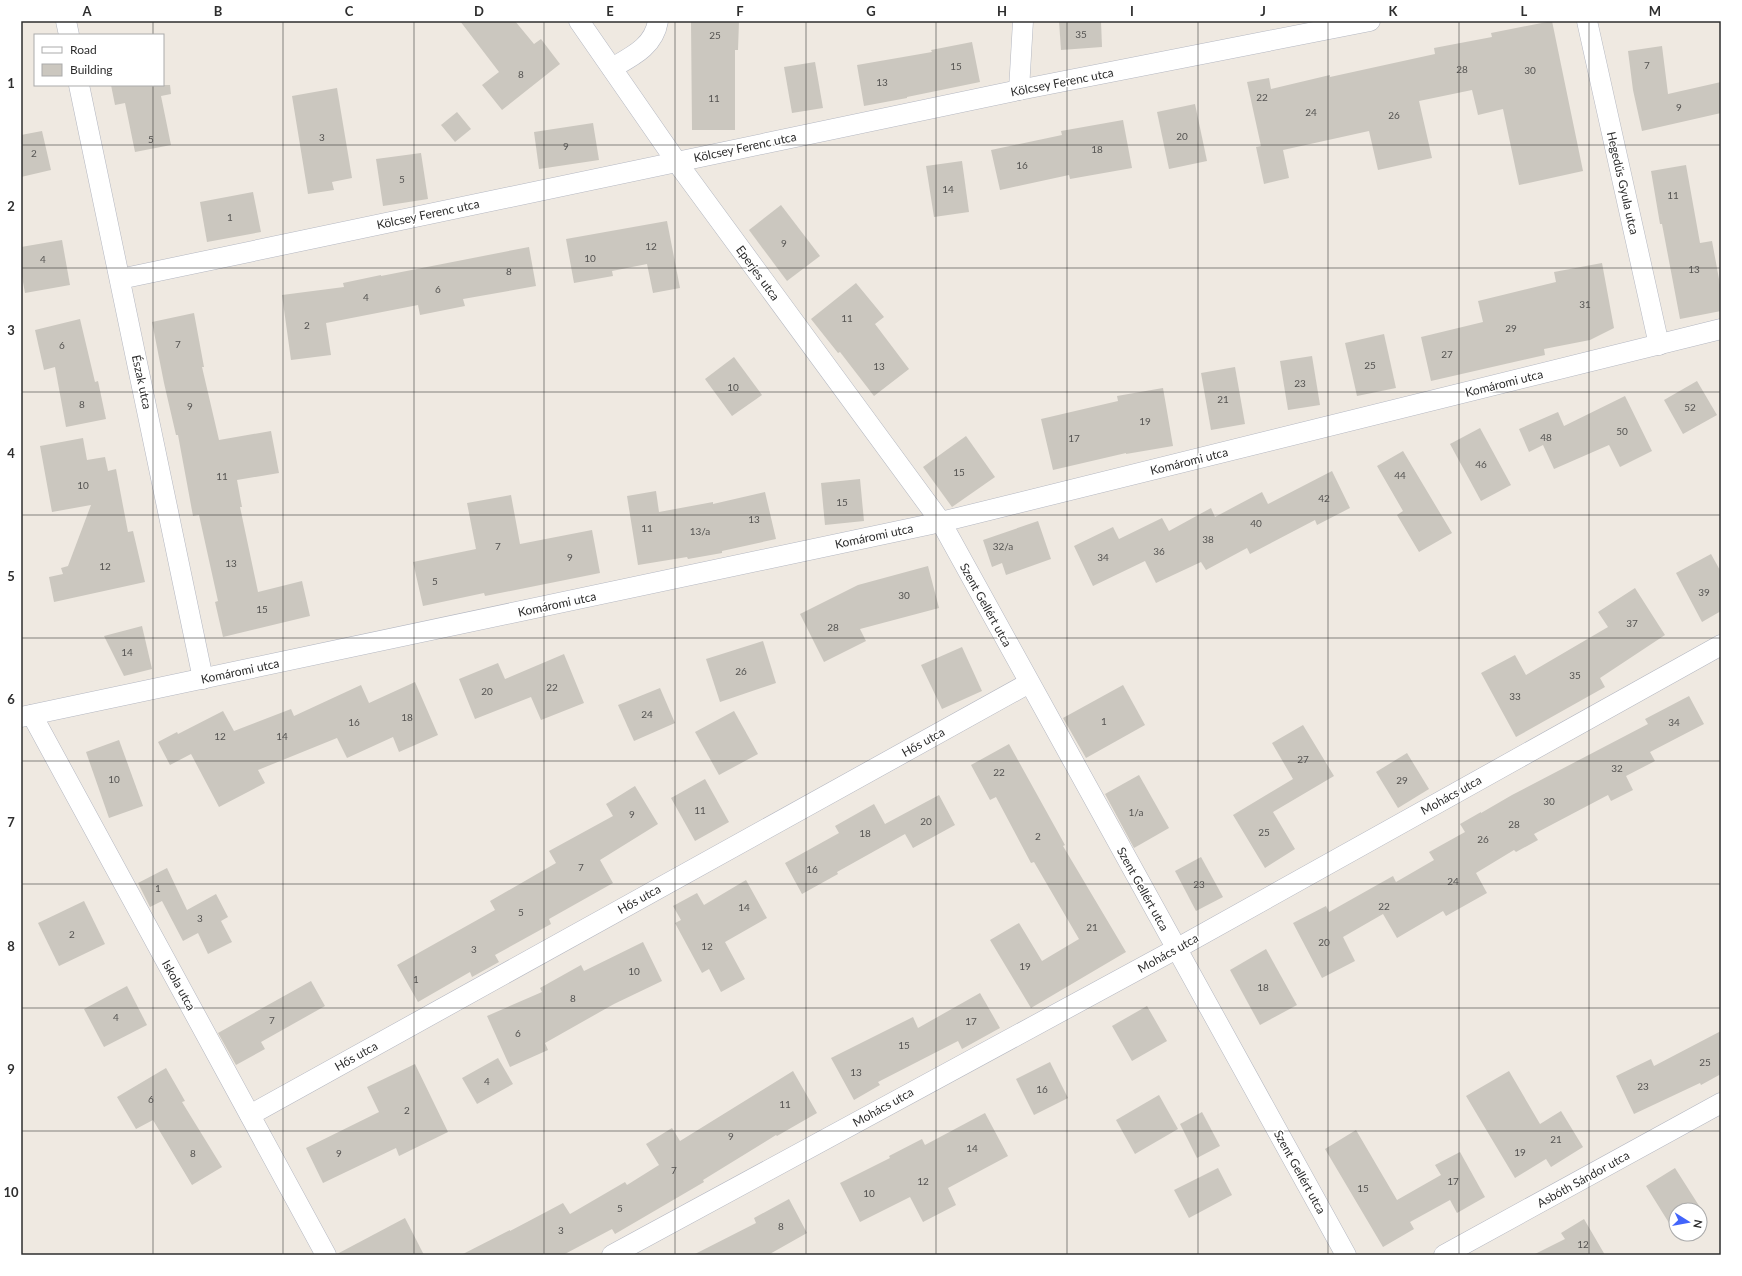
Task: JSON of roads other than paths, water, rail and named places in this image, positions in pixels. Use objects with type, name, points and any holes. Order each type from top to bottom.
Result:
[{"type":"street","points":[[66,21],[69,34]]},
{"type":"street","name":"Eperjes utca","points":[[579,21],[676,161],[941,522]]},
{"type":"street","points":[[612,68],[635,55],[648,44],[656,31],[658,21]]},
{"type":"street","points":[[1020,90],[1023,21]]},
{"type":"street","name":"Kölcsey Ferenc utca","points":[[120,279],[676,161],[1020,90],[1370,21]]},
{"type":"street","name":"Hegedűs Gyula utca","points":[[1587,21],[1660,345]]},
{"type":"street","name":"Észak utca","points":[[80,86],[204,679]]},
{"type":"street","name":"Komáromi utca","points":[[27,716],[941,522],[1721,329]]},
{"type":"street","name":"Szent Gellért utca","points":[[941,522],[1346,1255]]},
{"type":"street","name":"Mohács utca","points":[[612,1255],[1176,948],[1721,645]]},
{"type":"street","name":"Hős utca","points":[[250,1115],[1029,683]]},
{"type":"street","name":"Iskola utca","points":[[27,716],[250,1115],[326,1255]]},
{"type":"street","name":"Asbóth Sándor utca","points":[[1444,1255],[1721,1103]]}]
